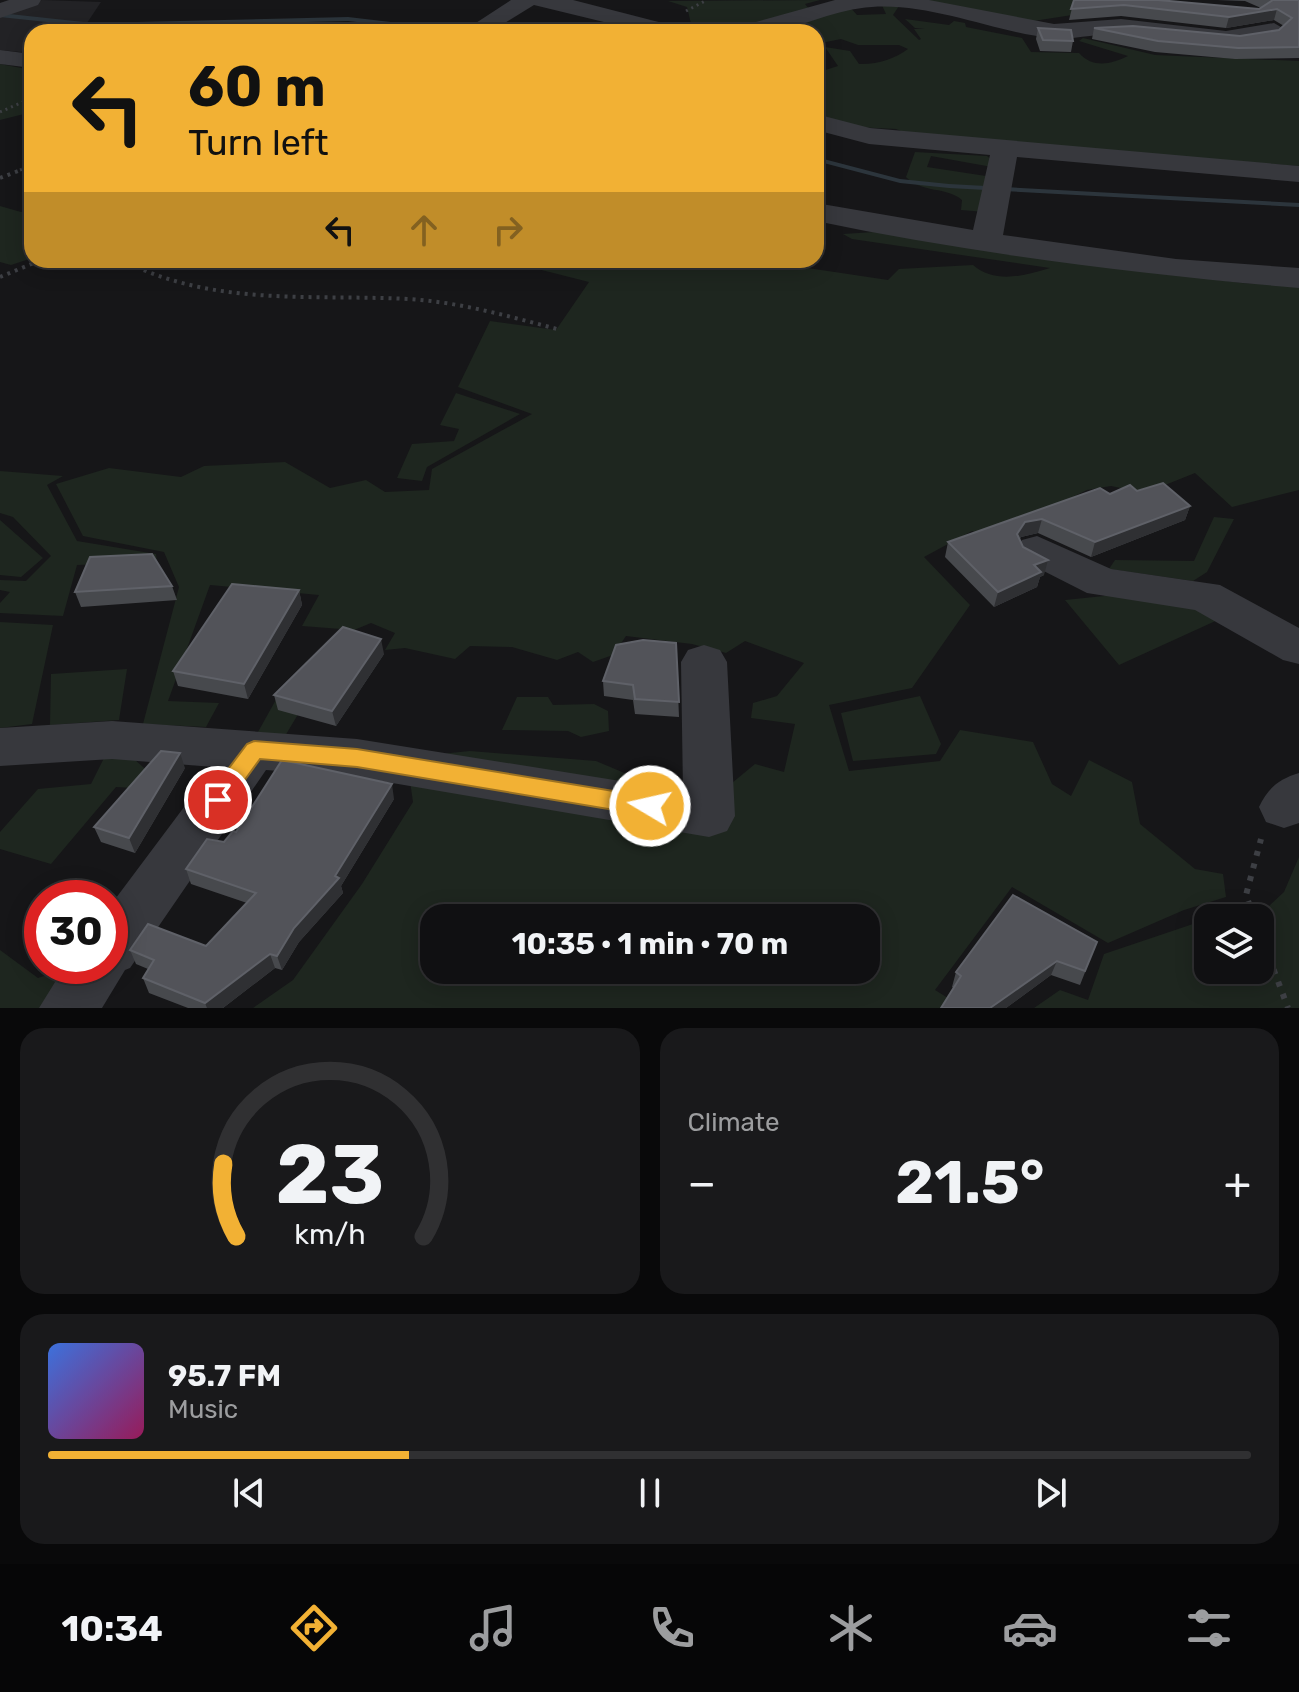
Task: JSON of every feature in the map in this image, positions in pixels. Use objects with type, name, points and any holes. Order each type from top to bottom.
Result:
[{"type":"street","points":[[3,10],[30,0]]},
{"type":"street","points":[[488,24],[527,0]]},
{"type":"street","points":[[539,0],[643,24]]},
{"type":"street","points":[[772,24],[817,10],[873,0],[920,5],[1054,31],[1121,26],[1226,38],[1281,34],[1256,10]]},
{"type":"street","points":[[0,57],[24,60]]},
{"type":"street","points":[[824,124],[869,136],[1299,174]]},
{"type":"street","points":[[986,242],[1005,150]]},
{"type":"street","points":[[824,214],[860,223],[1176,268],[1299,278]]},
{"type":"street","points":[[1037,550],[1102,583],[1205,596],[1299,648]]},
{"type":"street","points":[[0,747],[112,740],[357,758],[709,816],[704,662]]},
{"type":"street","points":[[128,925],[254,750]]},
{"type":"street","points":[[68,1008],[85,984]]},
{"type":"path","points":[[0,112],[24,102]]},
{"type":"path","points":[[0,178],[24,169]]},
{"type":"path","points":[[0,277],[24,267]]},
{"type":"path","points":[[134,268],[184,285],[242,295],[410,299],[474,308],[557,329]]},
{"type":"path","points":[[1249,904],[1246,895],[1266,822],[1294,804]]},
{"type":"path","points":[[1274,970],[1288,1008]]},
{"type":"shaded area","points":[[42,0],[101,2],[87,23],[24,24],[24,50],[21,52],[0,50],[0,17]]},
{"type":"shaded area","points":[[820,0],[805,4],[809,9],[760,24],[691,24],[687,7],[668,1]]},
{"type":"shaded area","points":[[898,0],[1080,0],[1085,13],[1027,22]]},
{"type":"shaded area","points":[[881,3],[899,6],[893,15],[919,40],[914,29],[925,29],[915,28],[905,19],[949,25],[954,21],[965,23],[966,27],[1022,38],[1031,52],[1079,53],[1097,63],[1109,63],[1128,56],[1079,41],[1083,38],[1155,55],[1299,61],[1299,166],[913,136],[896,129],[855,127],[824,117],[824,70],[838,66],[825,47],[850,51],[859,64],[885,61],[908,49],[899,45],[858,45],[841,39],[824,42],[824,24],[783,24],[849,6],[857,15],[886,14]]},
{"type":"shaded area","points":[[0,64],[24,68],[24,114],[0,120]]},
{"type":"shaded area","points":[[915,152],[987,156],[992,160],[992,167],[931,156],[927,167],[986,176],[985,212],[961,210],[962,200],[956,196],[920,186],[906,177]]},
{"type":"shaded area","points":[[0,206],[24,211],[24,261],[11,265],[0,262]]},
{"type":"shaded area","points":[[874,232],[1241,283],[1299,286],[1299,490],[1232,507],[1195,473],[1145,493],[1111,486],[1087,490],[990,537],[972,531],[924,557],[970,605],[912,688],[829,705],[849,771],[940,761],[960,730],[1033,742],[1052,784],[1071,796],[1089,760],[1132,782],[1140,824],[1195,869],[1223,874],[1226,897],[1194,904],[1194,907],[1108,943],[1012,887],[935,990],[964,1008],[253,1008],[293,980],[362,884],[413,802],[410,781],[430,755],[470,751],[596,761],[686,799],[732,783],[755,764],[784,772],[795,724],[751,718],[753,703],[777,696],[804,663],[745,641],[726,653],[692,644],[626,636],[613,655],[593,662],[578,652],[557,660],[512,647],[470,646],[455,659],[405,648],[385,650],[395,633],[371,623],[354,630],[302,626],[319,595],[210,585],[168,701],[219,703],[206,727],[143,724],[179,587],[164,552],[83,536],[56,484],[109,468],[181,477],[204,466],[285,462],[330,488],[366,480],[385,492],[429,490],[432,469],[532,414],[458,387],[490,321],[556,330],[589,282],[534,268],[808,268],[888,280],[899,269],[973,265],[991,275],[1010,277],[1050,268],[852,239],[843,234]]},
{"type":"shaded area","points":[[456,393],[520,414],[427,467],[422,481],[397,478],[412,444],[454,441],[459,429],[440,425]]},
{"type":"shaded area","points":[[0,471],[63,476],[47,485],[77,541],[156,554],[157,562],[77,565],[63,616],[0,613],[0,603],[10,592],[0,590],[0,580],[26,581],[51,556],[13,517],[0,513]]},
{"type":"shaded area","points":[[1214,517],[1234,519],[1207,572],[1193,581],[1109,569],[1115,560],[1194,561]]},
{"type":"shaded area","points":[[0,520],[43,558],[21,577],[0,575]]},
{"type":"shaded area","points":[[1114,595],[1200,604],[1222,618],[1119,665],[1065,600]]},
{"type":"shaded area","points":[[0,622],[53,625],[32,724],[0,728]]},
{"type":"shaded area","points":[[127,669],[119,720],[50,725],[51,674]]},
{"type":"shaded area","points":[[283,687],[312,691],[285,736],[258,732]]},
{"type":"shaded area","points":[[920,696],[941,744],[936,754],[853,761],[841,713]]},
{"type":"shaded area","points":[[517,697],[548,697],[553,705],[594,704],[608,711],[609,731],[581,737],[568,731],[502,730]]},
{"type":"shaded area","points":[[104,758],[134,759],[152,775],[135,788],[116,787],[51,864],[0,849],[0,832],[38,789],[91,784]]},
{"type":"shaded area","points":[[1299,857],[1299,1008],[1034,1008],[1060,990],[1088,1000],[1104,954],[1193,924],[1194,984],[1274,984],[1274,904],[1271,904],[1284,892]]},
{"type":"shaded area","points":[[0,950],[24,968],[24,984],[63,984],[49,1008],[0,1008]]},
{"type":"building","points":[[1074,0],[1158,0],[1259,9],[1273,0],[1299,0],[1299,47],[1238,48],[1158,41],[1094,28],[1133,26],[1240,36],[1279,30],[1292,18],[1277,9],[1229,17],[1124,5],[1071,9]]},
{"type":"building","points":[[1038,28],[1071,30],[1073,41],[1043,40]]},
{"type":"building","points":[[1163,483],[1190,506],[1095,542],[1042,519],[1025,522],[1017,534],[1023,547],[1048,560],[1034,565],[1041,572],[998,592],[948,542],[1100,488],[1110,494],[1130,485],[1137,491]]},
{"type":"building","points":[[152,554],[172,586],[75,592],[90,557]]},
{"type":"building","points":[[232,584],[299,590],[244,684],[173,671]]},
{"type":"building","points":[[343,627],[381,639],[332,711],[274,695]]},
{"type":"building","points":[[643,640],[676,643],[679,702],[635,699],[633,685],[603,681],[616,645]]},
{"type":"building","points":[[161,751],[180,753],[129,838],[94,827]]},
{"type":"building","points":[[282,760],[392,784],[335,876],[339,878],[294,928],[277,956],[270,954],[205,1003],[143,978],[154,960],[130,950],[148,924],[206,946],[256,893],[186,869],[207,839],[224,842],[233,831],[236,832]]},
{"type":"building","points":[[1013,895],[1097,942],[1085,971],[1057,961],[990,1008],[941,1008],[961,976],[956,972]]},
{"type":"waterway","points":[[0,15],[84,24]]},
{"type":"waterway","points":[[136,24],[348,19],[391,24]]},
{"type":"waterway","points":[[824,161],[900,181],[949,186],[1299,205]]},
{"type":"route","points":[[218,800],[254,750],[357,758],[650,806]]}]
